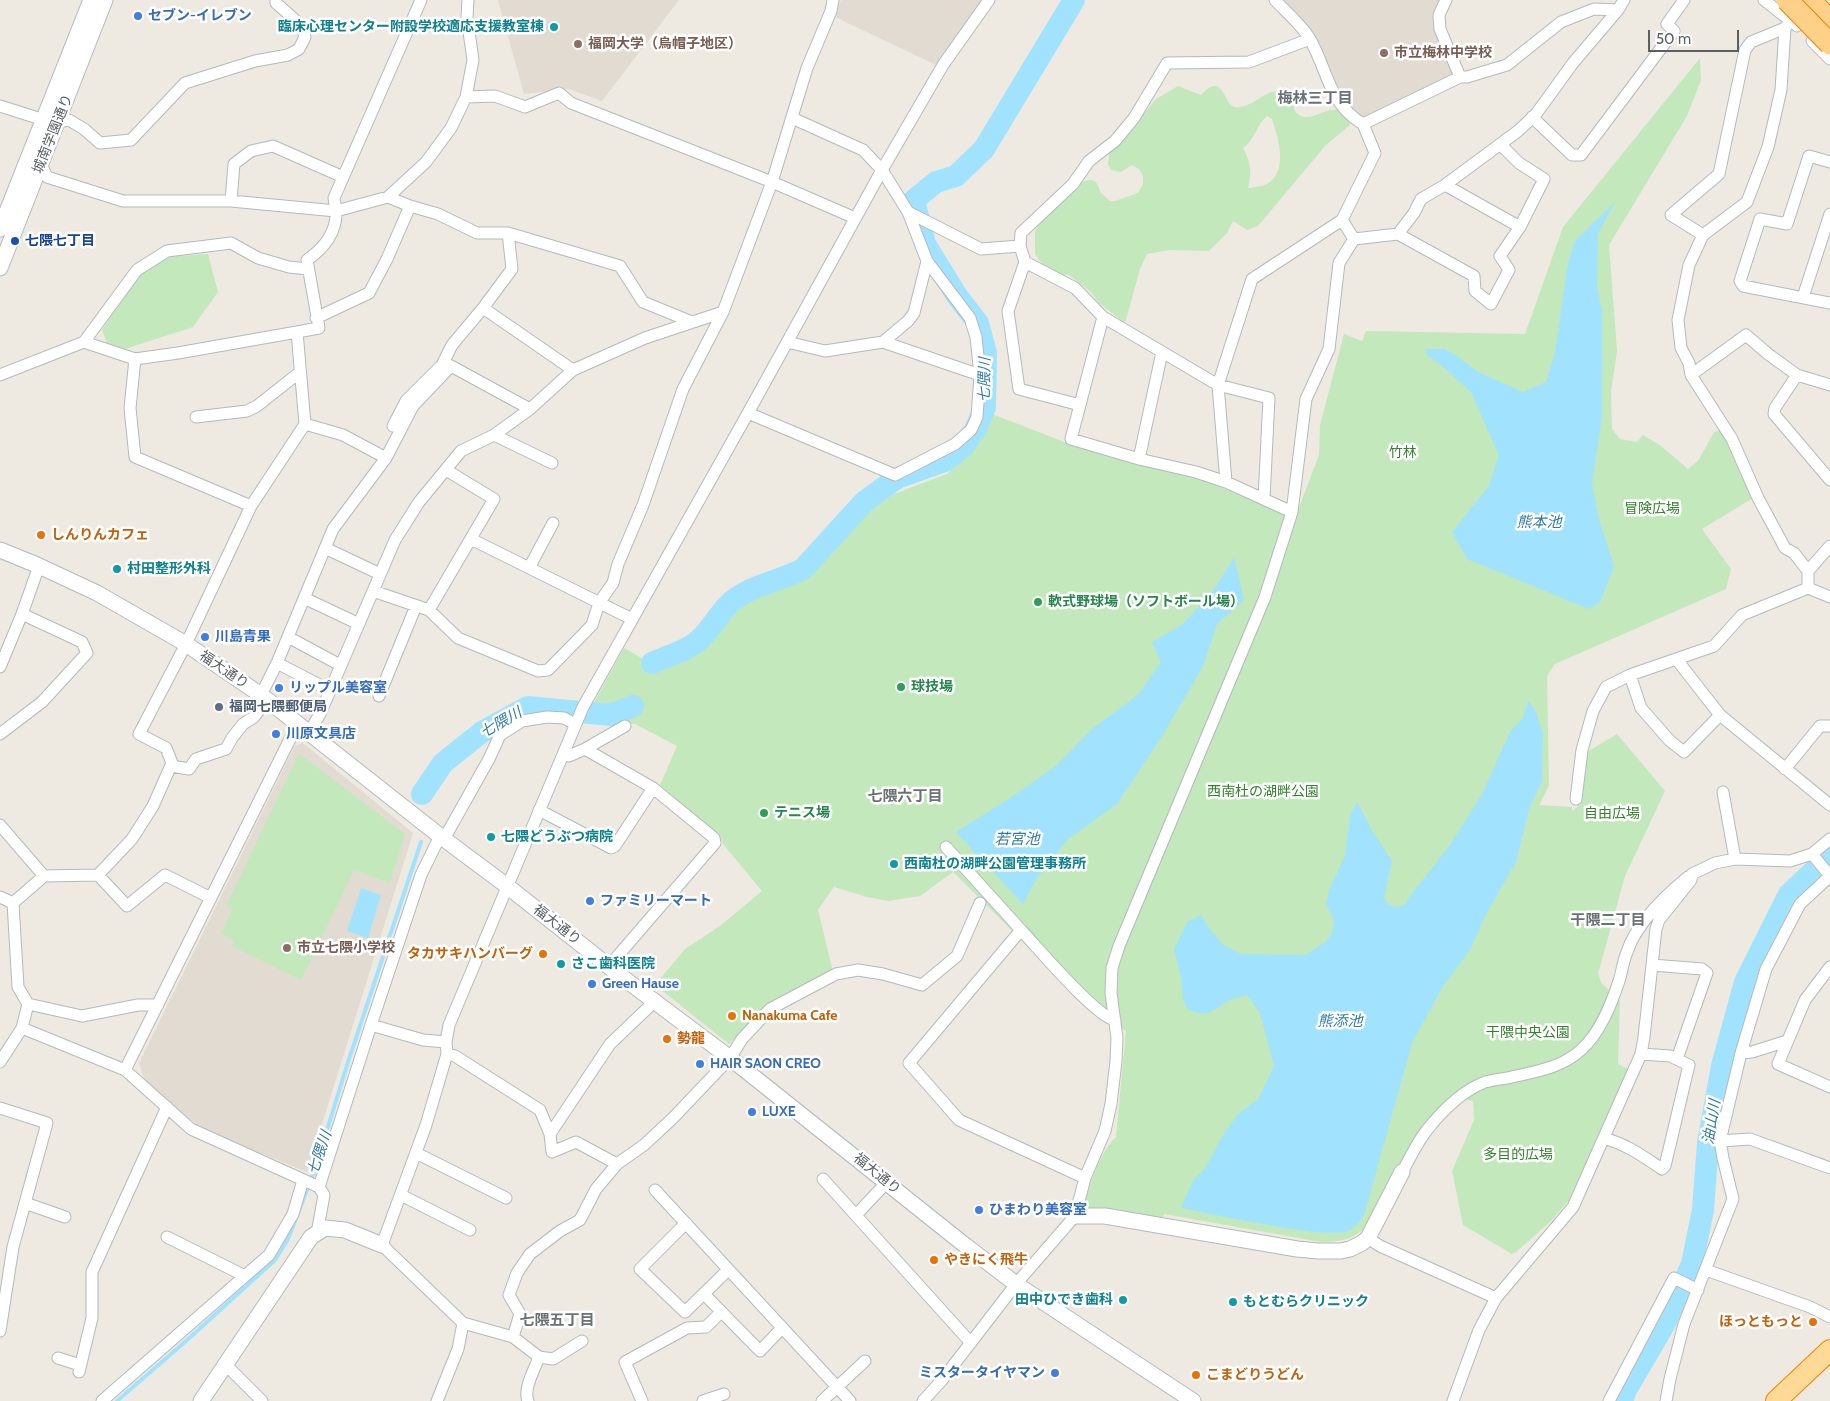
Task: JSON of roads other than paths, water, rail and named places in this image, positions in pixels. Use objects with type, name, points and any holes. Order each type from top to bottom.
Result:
[{"type":"highway","points":[[1798,7],[1830,21]]},
{"type":"highway","points":[[1798,7],[1830,28]]},
{"type":"highway","points":[[1798,7],[1830,44]]},
{"type":"highway","points":[[1776,1401],[1830,1350]]},
{"type":"street","name":"城南学園通り","points":[[0,268],[41,164],[51,121],[91,0]]},
{"type":"street","name":"城南学園通り","points":[[0,229],[105,0]]},
{"type":"street","points":[[0,106],[51,121],[69,120],[84,129],[100,143],[131,140],[185,84],[255,61],[288,55],[299,48],[305,37],[302,26],[276,0]]},
{"type":"street","points":[[41,164],[47,178],[123,201],[230,201],[336,212],[388,197],[426,162],[451,128],[466,97],[473,60],[468,0]]},
{"type":"street","points":[[373,591],[429,610],[458,638],[538,671],[548,670],[592,625],[599,603],[613,583],[618,564],[643,505],[684,389],[723,312],[772,182],[807,68],[831,11],[833,0]]},
{"type":"street","points":[[382,1245],[426,1125],[446,1054],[449,1025],[583,707],[882,170],[943,65],[989,0]]},
{"type":"street","points":[[1226,482],[1218,385],[1252,279],[1342,220],[1375,153],[1363,124],[1357,121],[1335,98],[1310,39],[1275,0]]},
{"type":"street","points":[[1446,0],[1439,15],[1440,29],[1460,77]]},
{"type":"street","points":[[1398,234],[1410,220],[1421,199],[1445,185],[1518,131],[1536,114],[1573,63],[1618,10],[1624,0]]},
{"type":"street","points":[[1532,117],[1572,155],[1581,155],[1674,31],[1667,24],[1684,0]]},
{"type":"street","points":[[1764,0],[1798,7],[1830,59]]},
{"type":"street","points":[[84,342],[135,359],[319,328],[307,260],[322,249],[336,223],[334,198],[417,2]]},
{"type":"street","points":[[1798,7],[1768,147],[1747,202],[1702,235],[1689,264],[1678,320],[1681,348],[1691,375],[1732,439],[1758,498],[1785,548],[1794,553],[1808,571],[1808,588]]},
{"type":"street","points":[[1702,235],[1671,215],[1719,174],[1745,50],[1751,42],[1798,7]]},
{"type":"street","points":[[1363,124],[1460,77],[1467,77],[1507,65],[1562,22],[1594,9],[1618,10]]},
{"type":"street","points":[[1080,405],[1019,390],[1008,311],[1025,262],[1020,246],[1021,233],[1073,184],[1089,161],[1115,141],[1134,118],[1167,63],[1249,62],[1310,39]]},
{"type":"street","points":[[466,97],[495,96],[525,107],[559,93],[571,103],[772,182],[855,218]]},
{"type":"street","points":[[748,413],[895,475],[955,444],[970,430],[977,417],[980,376],[976,337],[970,318],[926,261],[908,212],[882,170],[863,150],[792,118]]},
{"type":"street","points":[[1354,239],[1398,234],[1474,276],[1476,291],[1491,304],[1509,270],[1500,256],[1520,227],[1544,179],[1519,163],[1500,144]]},
{"type":"street","points":[[230,201],[234,164],[251,151],[273,146],[343,177]]},
{"type":"street","points":[[1830,162],[1810,156],[1787,224],[1760,219],[1740,281],[1743,286],[1830,304]]},
{"type":"street","points":[[1445,185],[1520,227]]},
{"type":"street","points":[[388,197],[438,214],[477,233],[508,233],[620,266],[643,302],[692,322]]},
{"type":"street","points":[[316,318],[369,293],[387,259],[410,206]]},
{"type":"street","points":[[908,212],[981,249],[1020,246]]},
{"type":"street","points":[[1803,297],[1830,214]]},
{"type":"street","points":[[1342,220],[1354,239]]},
{"type":"street","points":[[393,426],[406,401],[442,365],[452,345],[483,308],[512,268],[508,233]]},
{"type":"street","points":[[923,1401],[942,1380],[1016,1284],[1075,1216],[1085,1178],[1105,1131],[1111,1104],[1117,1038],[1111,993],[1112,968],[1119,946],[1265,597],[1292,512],[1306,399],[1329,348],[1339,263],[1354,239]]},
{"type":"street","points":[[0,375],[84,342],[136,270],[167,251],[231,243],[258,258],[289,267],[308,269]]},
{"type":"street","points":[[883,342],[908,321],[914,313],[926,261]]},
{"type":"street","points":[[1025,262],[1075,288],[1103,317],[1218,385],[1269,398],[1264,499]]},
{"type":"street","points":[[483,308],[573,370]]},
{"type":"street","points":[[125,1070],[211,898],[303,728],[320,714],[394,540],[420,502],[461,451],[494,434],[530,409],[573,370],[645,338],[723,312]]},
{"type":"street","points":[[1103,317],[1071,439],[1139,459],[1196,472],[1226,482],[1292,512]]},
{"type":"street","points":[[13,903],[44,876],[98,875],[132,839],[153,806],[172,763],[166,748],[139,734],[186,644],[251,506],[305,424],[297,332]]},
{"type":"street","points":[[1691,375],[1746,335],[1797,375],[1830,385]]},
{"type":"street","points":[[787,342],[825,351],[883,342],[980,376]]},
{"type":"street","points":[[1139,459],[1162,352]]},
{"type":"street","points":[[135,359],[130,408],[136,457],[251,506]]},
{"type":"street","points":[[171,766],[189,769],[196,759],[226,749],[232,738],[244,724],[254,717],[264,698],[333,529],[386,458],[413,406],[451,366],[530,409]]},
{"type":"street","points":[[196,417],[247,411],[257,406],[300,372]]},
{"type":"street","points":[[1797,375],[1775,408],[1774,414],[1830,480]]},
{"type":"street","points":[[305,424],[343,435],[386,458]]},
{"type":"street","points":[[494,434],[552,463]]},
{"type":"street","points":[[429,610],[494,499],[446,470]]},
{"type":"street","points":[[530,568],[553,523]]},
{"type":"street","points":[[471,539],[632,619]]},
{"type":"street","points":[[1808,571],[1830,546]]},
{"type":"street","points":[[325,548],[380,574]]},
{"type":"street","name":"福大通り","points":[[0,550],[97,593],[186,644],[264,698],[442,838],[508,886],[730,1058],[1016,1284],[1193,1401]]},
{"type":"street","points":[[0,667],[39,566]]},
{"type":"street","points":[[1576,799],[1582,750],[1593,712],[1606,687],[1630,675],[1714,646],[1742,615],[1808,588],[1830,597]]},
{"type":"street","points":[[304,598],[359,624]]},
{"type":"street","points":[[379,696],[416,606]]},
{"type":"street","points":[[0,734],[42,702],[87,653],[82,642],[22,614]]},
{"type":"street","points":[[288,637],[340,666]]},
{"type":"street","points":[[1677,660],[1720,716],[1830,805]]},
{"type":"street","points":[[277,663],[329,690]]},
{"type":"street","points":[[1630,675],[1641,708],[1670,741],[1684,752],[1720,716]]},
{"type":"street","points":[[319,1187],[421,875],[434,844],[442,838],[489,758],[500,735],[522,721],[547,717],[564,718],[576,722]]},
{"type":"street","points":[[564,753],[569,756],[586,749],[625,726]]},
{"type":"street","points":[[1785,769],[1820,726],[1830,726]]},
{"type":"street","points":[[586,749],[653,788],[714,838],[715,843],[609,966]]},
{"type":"street","points":[[539,810],[611,848],[615,846],[653,788]]},
{"type":"street","points":[[1723,792],[1735,859]]},
{"type":"street","points":[[0,825],[44,876]]},
{"type":"street","points":[[1075,1216],[1105,1216],[1318,1251],[1350,1249],[1368,1238],[1426,1130],[1459,1096],[1485,1082],[1542,1071],[1563,1063],[1581,1050],[1604,1018],[1619,982],[1627,951],[1635,935],[1647,918],[1673,889],[1692,874],[1715,863],[1735,859],[1790,861],[1812,854],[1830,839]]},
{"type":"street","points":[[946,847],[1090,1004],[1108,1019],[1115,1020]]},
{"type":"street","points":[[1666,1401],[1684,1324],[1733,1199],[1722,1158],[1720,1141],[1741,1053],[1766,969],[1800,904],[1830,876],[1812,854]]},
{"type":"street","points":[[1453,1401],[1479,1330],[1496,1298],[1574,1207],[1641,1054],[1656,928],[1659,920],[1691,880],[1692,874]]},
{"type":"street","points":[[98,875],[127,906],[165,875],[211,898]]},
{"type":"street","points":[[0,896],[13,903]]},
{"type":"street","points":[[0,1062],[22,1028],[28,1004],[18,987],[13,903]]},
{"type":"street","points":[[513,1337],[520,1314],[509,1295],[517,1272],[530,1254],[560,1231],[580,1220],[596,1189],[617,1164],[644,1145],[730,1058],[742,1039],[770,1009],[836,974],[858,970],[883,974],[922,985],[957,956],[980,903]]},
{"type":"street","points":[[1021,930],[909,1063],[960,1120],[1085,1178]]},
{"type":"street","points":[[1652,966],[1702,969],[1706,973],[1678,1058]]},
{"type":"street","points":[[1830,968],[1805,1000],[1778,1064],[1830,1087]]},
{"type":"street","points":[[550,1134],[610,1044],[655,1001]]},
{"type":"street","points":[[28,1004],[82,1016],[138,1005],[158,1005]]},
{"type":"street","points":[[371,1025],[423,1040],[446,1042]]},
{"type":"street","points":[[22,1028],[125,1070],[191,1130],[319,1187],[324,1195],[317,1233]]},
{"type":"street","points":[[1741,1053],[1752,1052],[1788,1041]]},
{"type":"street","points":[[446,1054],[455,1056],[540,1110],[550,1134],[552,1152],[576,1142],[617,1164]]},
{"type":"street","points":[[1604,1138],[1636,1151],[1662,1168],[1665,1166],[1689,1065],[1678,1058],[1670,1056],[1641,1054]]},
{"type":"street","points":[[58,1358],[80,1369],[92,1318],[92,1272],[166,1107]]},
{"type":"street","points":[[0,1108],[47,1123],[13,1247],[0,1330]]},
{"type":"street","points":[[1720,1141],[1750,1139],[1830,1168]]},
{"type":"street","points":[[416,1153],[506,1198]]},
{"type":"street","points":[[824,1179],[971,1343]]},
{"type":"street","points":[[102,1401],[269,1255],[293,1214],[303,1180]]},
{"type":"street","points":[[856,1215],[887,1182]]},
{"type":"street","points":[[655,1190],[850,1401]]},
{"type":"street","points":[[401,1195],[470,1230]]},
{"type":"street","points":[[25,1203],[65,1217]]},
{"type":"street","points":[[686,1224],[640,1269],[685,1312],[728,1270]]},
{"type":"street","points":[[201,1401],[310,1236],[325,1228],[345,1230],[382,1245],[462,1323],[513,1337],[539,1357],[553,1360],[582,1341]]},
{"type":"street","points":[[167,1238],[245,1276]]},
{"type":"street","points":[[1368,1238],[1380,1246],[1496,1298]]},
{"type":"street","points":[[1706,1270],[1810,1307],[1830,1317]]},
{"type":"street","points":[[1609,1401],[1674,1278],[1698,1290]]},
{"type":"street","points":[[704,1294],[760,1351],[782,1328]]},
{"type":"street","points":[[642,1401],[625,1362],[687,1328],[706,1327],[721,1312]]},
{"type":"street","points":[[437,1401],[458,1348],[462,1323]]},
{"type":"street","points":[[528,1401],[526,1397],[527,1390],[539,1357]]},
{"type":"street","points":[[822,1401],[865,1361]]},
{"type":"street","points":[[226,1365],[262,1401]]},
{"type":"street","points":[[702,1401],[724,1394]]},
{"type":"water","name":"熊本池","points":[[1616,201],[1598,233],[1597,286],[1602,312],[1602,416],[1592,484],[1599,519],[1614,566],[1600,602],[1589,609],[1467,559],[1452,532],[1489,486],[1499,455],[1471,392],[1427,355],[1425,349],[1444,349],[1478,372],[1523,392],[1546,382],[1555,352],[1568,263],[1575,241]]},
{"type":"water","name":"若宮池","points":[[1234,558],[1244,600],[1217,624],[1203,666],[1164,733],[1117,804],[1068,839],[1037,878],[1023,904],[956,832],[1010,798],[1057,765],[1092,729],[1138,695],[1161,662],[1152,642],[1182,625],[1213,591]]},
{"type":"water","name":"熊添池","points":[[1528,701],[1535,710],[1543,734],[1542,781],[1529,809],[1516,862],[1486,914],[1471,948],[1442,988],[1412,1043],[1364,1215],[1348,1231],[1336,1233],[1267,1225],[1181,1208],[1192,1182],[1206,1167],[1222,1137],[1238,1114],[1258,1099],[1274,1066],[1260,1013],[1247,995],[1228,1001],[1213,1011],[1201,1013],[1188,1010],[1183,999],[1181,978],[1174,949],[1187,922],[1201,915],[1223,945],[1241,954],[1306,955],[1325,942],[1332,934],[1334,920],[1326,904],[1329,890],[1345,856],[1350,815],[1357,802],[1392,861],[1384,898],[1389,905],[1397,907],[1406,904],[1407,900],[1450,845],[1482,794],[1511,730],[1523,718]]},
{"type":"water","points":[[361,888],[381,895],[368,938],[347,931]]},
{"type":"waterway","name":"七隈川","points":[[652,663],[690,647],[700,640],[725,608],[738,597],[756,587],[803,569],[864,502],[897,478],[945,461],[963,447],[975,430],[985,407],[986,353],[978,323],[957,296],[925,244],[914,200],[936,182],[956,176],[984,149],[1074,0]]},
{"type":"waterway","name":"七隈川","points":[[422,794],[443,763],[482,732],[528,707],[611,715],[633,706]]},
{"type":"waterway","name":"七隈川","points":[[117,1401],[275,1260],[288,1239],[315,1169],[348,1062],[421,842]]},
{"type":"waterway","name":"油山川","points":[[1622,1401],[1626,1390],[1664,1325],[1692,1264],[1703,1210],[1708,1143],[1722,1066],[1745,982],[1789,894],[1830,856]]},
{"type":"place","name":"セブン-イレブン","points":[[138,16]]},
{"type":"place","name":"臨床心理センター附設学校適応支援教室棟","points":[[554,27]]},
{"type":"place","name":"福岡大学（烏帽子地区）","points":[[578,44]]},
{"type":"place","name":"市立梅林中学校","points":[[1384,53]]},
{"type":"place","name":"七隈七丁目","points":[[15,241]]},
{"type":"place","name":"しんりんカフェ","points":[[41,535]]},
{"type":"place","name":"村田整形外科","points":[[117,569]]},
{"type":"place","name":"軟式野球場（ソフトボール場）","points":[[1038,602]]},
{"type":"place","name":"川島青果","points":[[205,637]]},
{"type":"place","name":"球技場","points":[[901,687]]},
{"type":"place","name":"リップル美容室","points":[[279,688]]},
{"type":"place","name":"福岡七隈郵便局","points":[[219,707]]},
{"type":"place","name":"川原文具店","points":[[276,734]]},
{"type":"place","name":"テニス場","points":[[764,813]]},
{"type":"place","name":"七隈どうぶつ病院","points":[[491,837]]},
{"type":"place","name":"西南杜の湖畔公園管理事務所","points":[[894,864]]},
{"type":"place","name":"ファミリーマート","points":[[590,901]]},
{"type":"place","name":"市立七隈小学校","points":[[287,948]]},
{"type":"place","name":"タカサキハンバーグ","points":[[543,954]]},
{"type":"place","name":"さこ歯科医院","points":[[561,964]]},
{"type":"place","name":"Green Hause","points":[[592,984]]},
{"type":"place","name":"Nanakuma Cafe","points":[[732,1016]]},
{"type":"place","name":"勢龍","points":[[667,1039]]},
{"type":"place","name":"HAIR SAON CREO","points":[[700,1064]]},
{"type":"place","name":"LUXE","points":[[752,1112]]},
{"type":"place","name":"ひまわり美容室","points":[[979,1210]]},
{"type":"place","name":"やきにく飛牛","points":[[934,1260]]},
{"type":"place","name":"田中ひでき歯科","points":[[1123,1300]]},
{"type":"place","name":"もとむらクリニック","points":[[1233,1302]]},
{"type":"place","name":"ほっともっと","points":[[1813,1322]]},
{"type":"place","name":"ミスタータイヤマン","points":[[1055,1373]]},
{"type":"place","name":"こまどりうどん","points":[[1196,1375]]},
{"type":"district","name":"梅林三丁目","points":[[1315,99]]},
{"type":"district","name":"七隈六丁目","points":[[905,797]]},
{"type":"district","name":"干隈二丁目","points":[[1608,921]]},
{"type":"district","name":"七隈五丁目","points":[[557,1321]]},
{"type":"park label","name":"竹林","points":[[1403,453]]},
{"type":"park label","name":"冒険広場","points":[[1652,509]]},
{"type":"park label","name":"西南杜の湖畔公園","points":[[1263,792]]},
{"type":"park label","name":"自由広場","points":[[1612,814]]},
{"type":"park label","name":"干隈中央公園","points":[[1528,1033]]},
{"type":"park label","name":"多目的広場","points":[[1518,1155]]}]
